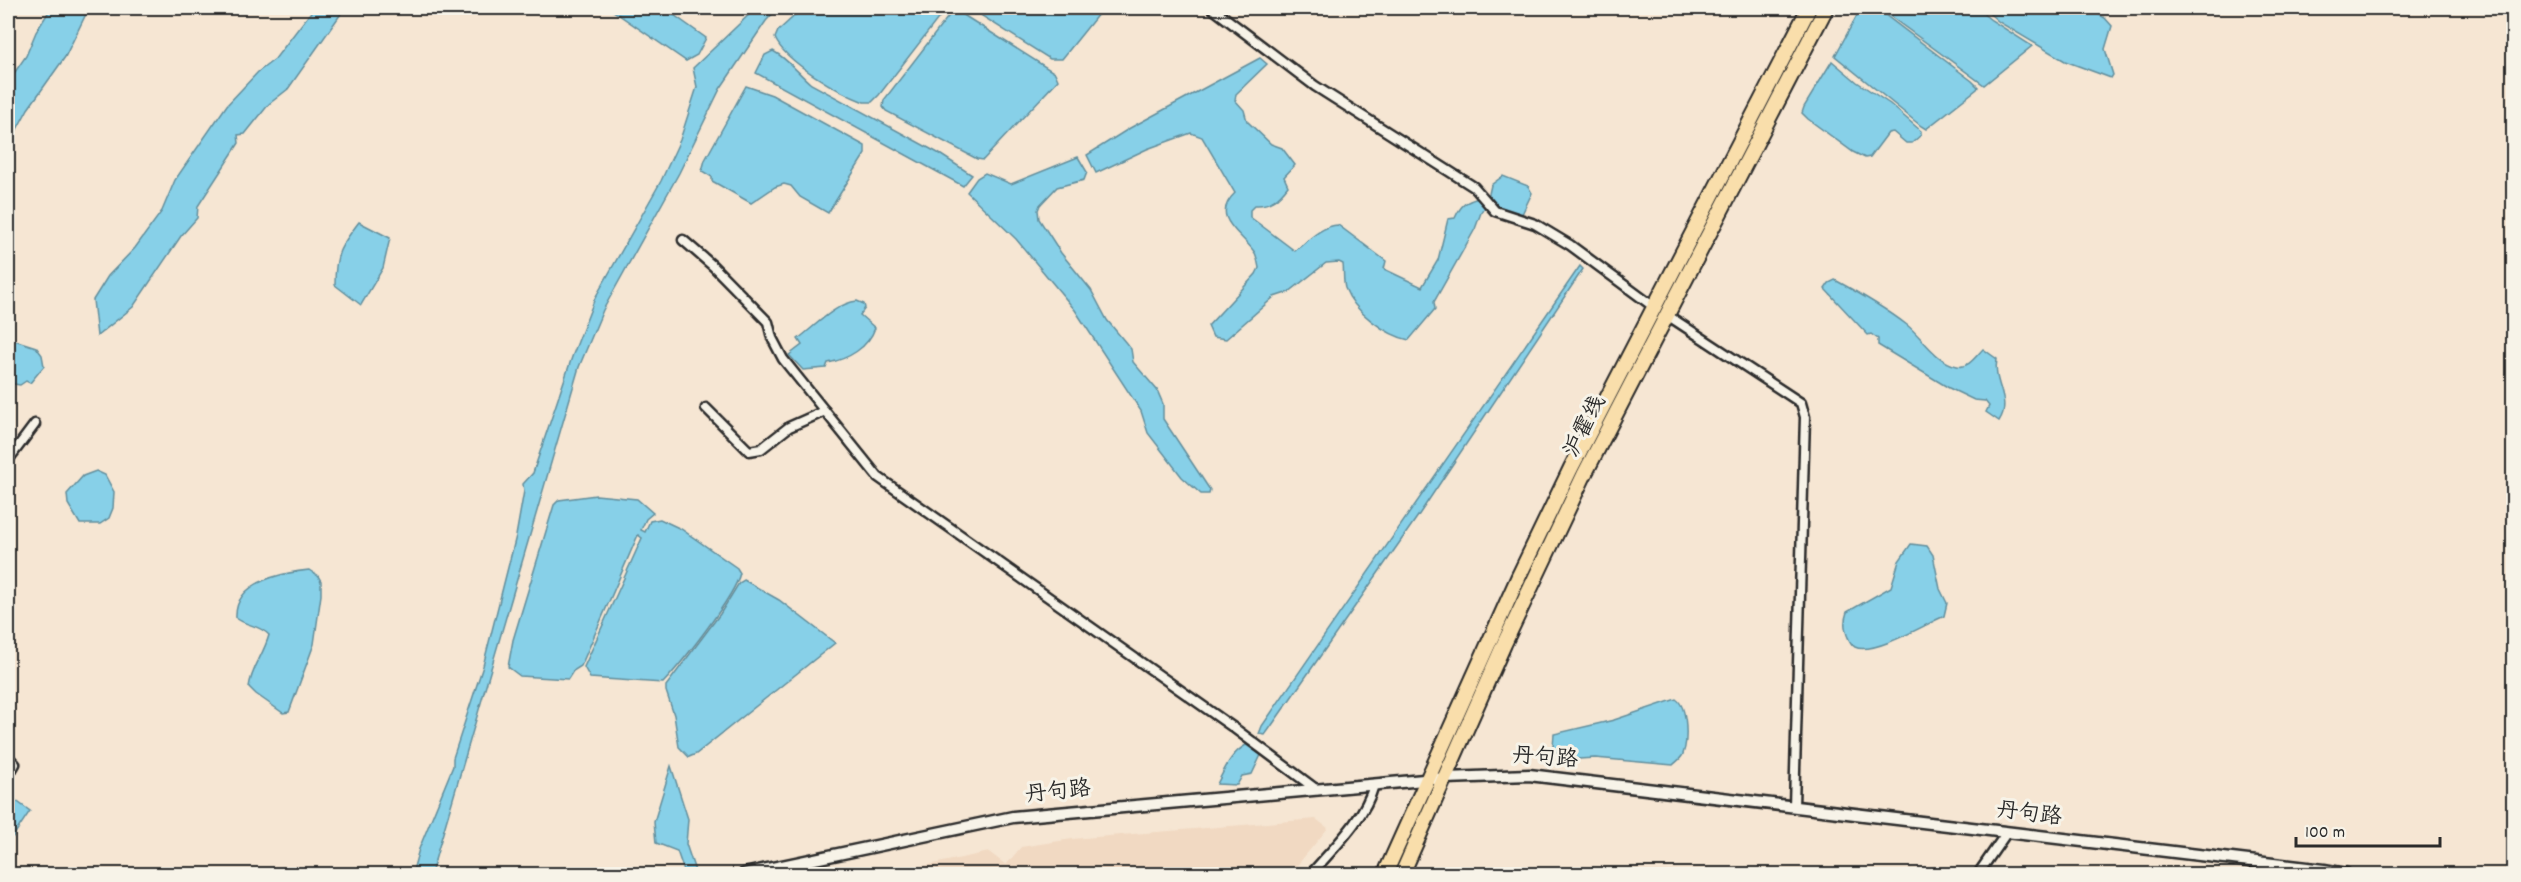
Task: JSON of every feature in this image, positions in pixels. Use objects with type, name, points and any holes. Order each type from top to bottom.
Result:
[{"type":"highway","name":"沪霍线","points":[[1385,874],[1518,578],[1571,468],[1809,8]]},
{"type":"highway","name":"沪霍线","points":[[1402,874],[1504,644],[1584,475],[1826,8]]},
{"type":"highway","points":[[1654,307],[1667,315]]},
{"type":"street","points":[[1212,8],[1315,86],[1474,187],[1495,211],[1535,224],[1570,245],[1654,307]]},
{"type":"street","points":[[683,240],[713,266],[768,322],[772,338],[783,358],[878,477],[1234,728],[1317,790]]},
{"type":"street","points":[[1667,315],[1801,403],[1805,417],[1794,806]]},
{"type":"street","points":[[706,408],[748,451],[761,449],[789,427],[825,411]]},
{"type":"street","points":[[8,460],[35,424]]},
{"type":"street","points":[[8,757],[15,764],[8,776]]},
{"type":"street","name":"丹句路","points":[[744,874],[1013,817],[1446,778],[1530,775],[2346,874]]},
{"type":"street","points":[[1311,874],[1358,819],[1369,803],[1374,785]]},
{"type":"street","points":[[1978,874],[2007,832]]},
{"type":"shaded area","points":[[1316,819],[1328,828],[1290,874],[887,874],[989,852],[1006,865],[1021,847],[1072,839]]},
{"type":"water","points":[[51,8],[93,8],[87,12],[65,57],[28,109],[8,146],[8,82],[26,56],[36,32]]},
{"type":"water","points":[[314,8],[345,8],[288,89],[269,104],[245,134],[238,135],[239,143],[198,206],[197,218],[181,236],[133,307],[97,336],[93,300],[108,276],[135,248],[162,211],[175,180],[227,105],[258,72],[275,59]]},
{"type":"water","points":[[609,8],[664,8],[706,38],[697,55],[686,61]]},
{"type":"water","points":[[756,8],[778,8],[766,21],[720,89],[679,173],[603,310],[579,367],[431,874],[412,874],[419,849],[453,766],[453,758],[483,666],[516,536],[524,491],[523,484],[533,473],[572,357],[595,298],[661,181],[680,140],[697,87],[693,68]]},
{"type":"water","points":[[803,8],[943,8],[941,15],[879,95],[872,102],[864,102],[814,76],[790,57],[775,38],[778,31]]},
{"type":"water","points":[[974,8],[1103,8],[1062,59],[1050,59],[982,16]]},
{"type":"water","points":[[1861,8],[1872,8],[1885,15],[1972,81],[1978,87],[1977,89],[1926,129],[1921,126],[1835,56]]},
{"type":"water","points":[[1879,8],[1976,8],[2032,46],[1984,85]]},
{"type":"water","points":[[1983,8],[2088,8],[2105,18],[2112,26],[2105,49],[2113,75],[2111,78],[2065,61],[1999,22]]},
{"type":"water","points":[[954,9],[1055,73],[1058,80],[983,160],[977,159],[886,111],[883,107],[884,100]]},
{"type":"water","points":[[773,51],[811,84],[938,153],[972,175],[963,186],[756,73],[765,55]]},
{"type":"water","points":[[1260,58],[1267,64],[1236,94],[1235,100],[1244,110],[1247,121],[1271,144],[1282,148],[1295,165],[1284,177],[1288,186],[1285,190],[1270,203],[1255,205],[1250,210],[1250,217],[1295,251],[1321,231],[1338,225],[1386,261],[1384,269],[1422,287],[1438,260],[1448,219],[1455,218],[1465,204],[1489,194],[1491,185],[1503,176],[1528,186],[1532,193],[1522,214],[1519,215],[1494,205],[1482,210],[1475,229],[1434,302],[1435,309],[1409,340],[1381,328],[1363,314],[1349,297],[1345,288],[1343,264],[1339,262],[1326,263],[1289,292],[1274,297],[1226,339],[1213,337],[1208,326],[1259,268],[1255,253],[1226,218],[1225,210],[1235,193],[1202,137],[1191,133],[1147,149],[1096,173],[1087,155],[1130,128]]},
{"type":"water","points":[[1832,61],[1857,82],[1890,104],[1921,131],[1921,135],[1912,143],[1906,143],[1893,132],[1888,133],[1870,157],[1865,158],[1853,152],[1808,119],[1802,113],[1804,107]]},
{"type":"water","points":[[746,86],[772,95],[865,146],[865,154],[828,213],[800,197],[791,186],[784,184],[775,187],[751,203],[712,181],[712,177],[702,171],[705,160]]},
{"type":"water","points":[[1078,157],[1087,172],[1084,180],[1057,187],[1040,205],[1039,219],[1061,253],[1091,290],[1107,320],[1131,349],[1133,362],[1157,390],[1163,404],[1163,419],[1210,490],[1209,494],[1201,494],[1182,477],[1148,433],[1141,411],[1075,310],[1016,239],[967,192],[977,178],[985,173],[1011,184]]},
{"type":"water","points":[[359,222],[390,238],[383,268],[361,305],[335,285],[336,265],[340,251]]},
{"type":"water","points":[[1580,266],[1583,269],[1418,516],[1265,735],[1259,734],[1262,726]]},
{"type":"water","points":[[1835,280],[1899,319],[1949,364],[1965,366],[1983,349],[1997,359],[1997,376],[2004,406],[1999,421],[1986,412],[1989,406],[1985,401],[1974,400],[1949,388],[1878,345],[1878,339],[1871,334],[1868,335],[1825,289]]},
{"type":"water","points":[[857,301],[864,304],[865,308],[860,315],[875,328],[868,341],[856,352],[828,363],[826,368],[803,370],[789,355],[802,345],[798,339],[833,311]]},
{"type":"water","points":[[8,338],[36,347],[42,355],[44,366],[30,383],[26,381],[20,385],[14,384],[8,376]]},
{"type":"water","points":[[96,471],[105,475],[114,492],[113,508],[109,518],[100,524],[80,524],[68,504],[67,494],[83,476]]},
{"type":"water","points":[[596,495],[637,499],[653,513],[646,519],[641,530],[645,532],[650,521],[660,519],[681,529],[737,568],[740,573],[718,613],[663,683],[590,678],[584,667],[642,538],[638,535],[581,666],[573,671],[568,679],[520,676],[508,667],[513,640],[554,505],[559,500]]},
{"type":"water","points":[[1911,544],[1927,546],[1933,555],[1940,589],[1947,603],[1944,616],[1886,643],[1863,649],[1855,647],[1845,628],[1847,612],[1891,587],[1899,561]]},
{"type":"water","points":[[309,570],[321,581],[314,644],[289,712],[283,713],[249,687],[252,674],[269,635],[236,618],[237,606],[251,588],[261,582],[273,577]]},
{"type":"water","points":[[744,580],[779,600],[835,643],[696,754],[689,757],[679,747],[666,686],[720,614],[739,583]]},
{"type":"water","points":[[1676,699],[1683,709],[1686,733],[1685,748],[1673,765],[1595,758],[1562,760],[1553,747],[1554,734],[1614,720]]},
{"type":"water","points":[[1246,745],[1261,755],[1252,774],[1242,776],[1237,785],[1217,784],[1232,757]]},
{"type":"water","points":[[671,766],[688,819],[686,844],[696,874],[685,874],[677,851],[656,843],[654,822]]},
{"type":"water","points":[[8,795],[30,811],[12,838],[8,835]]}]
